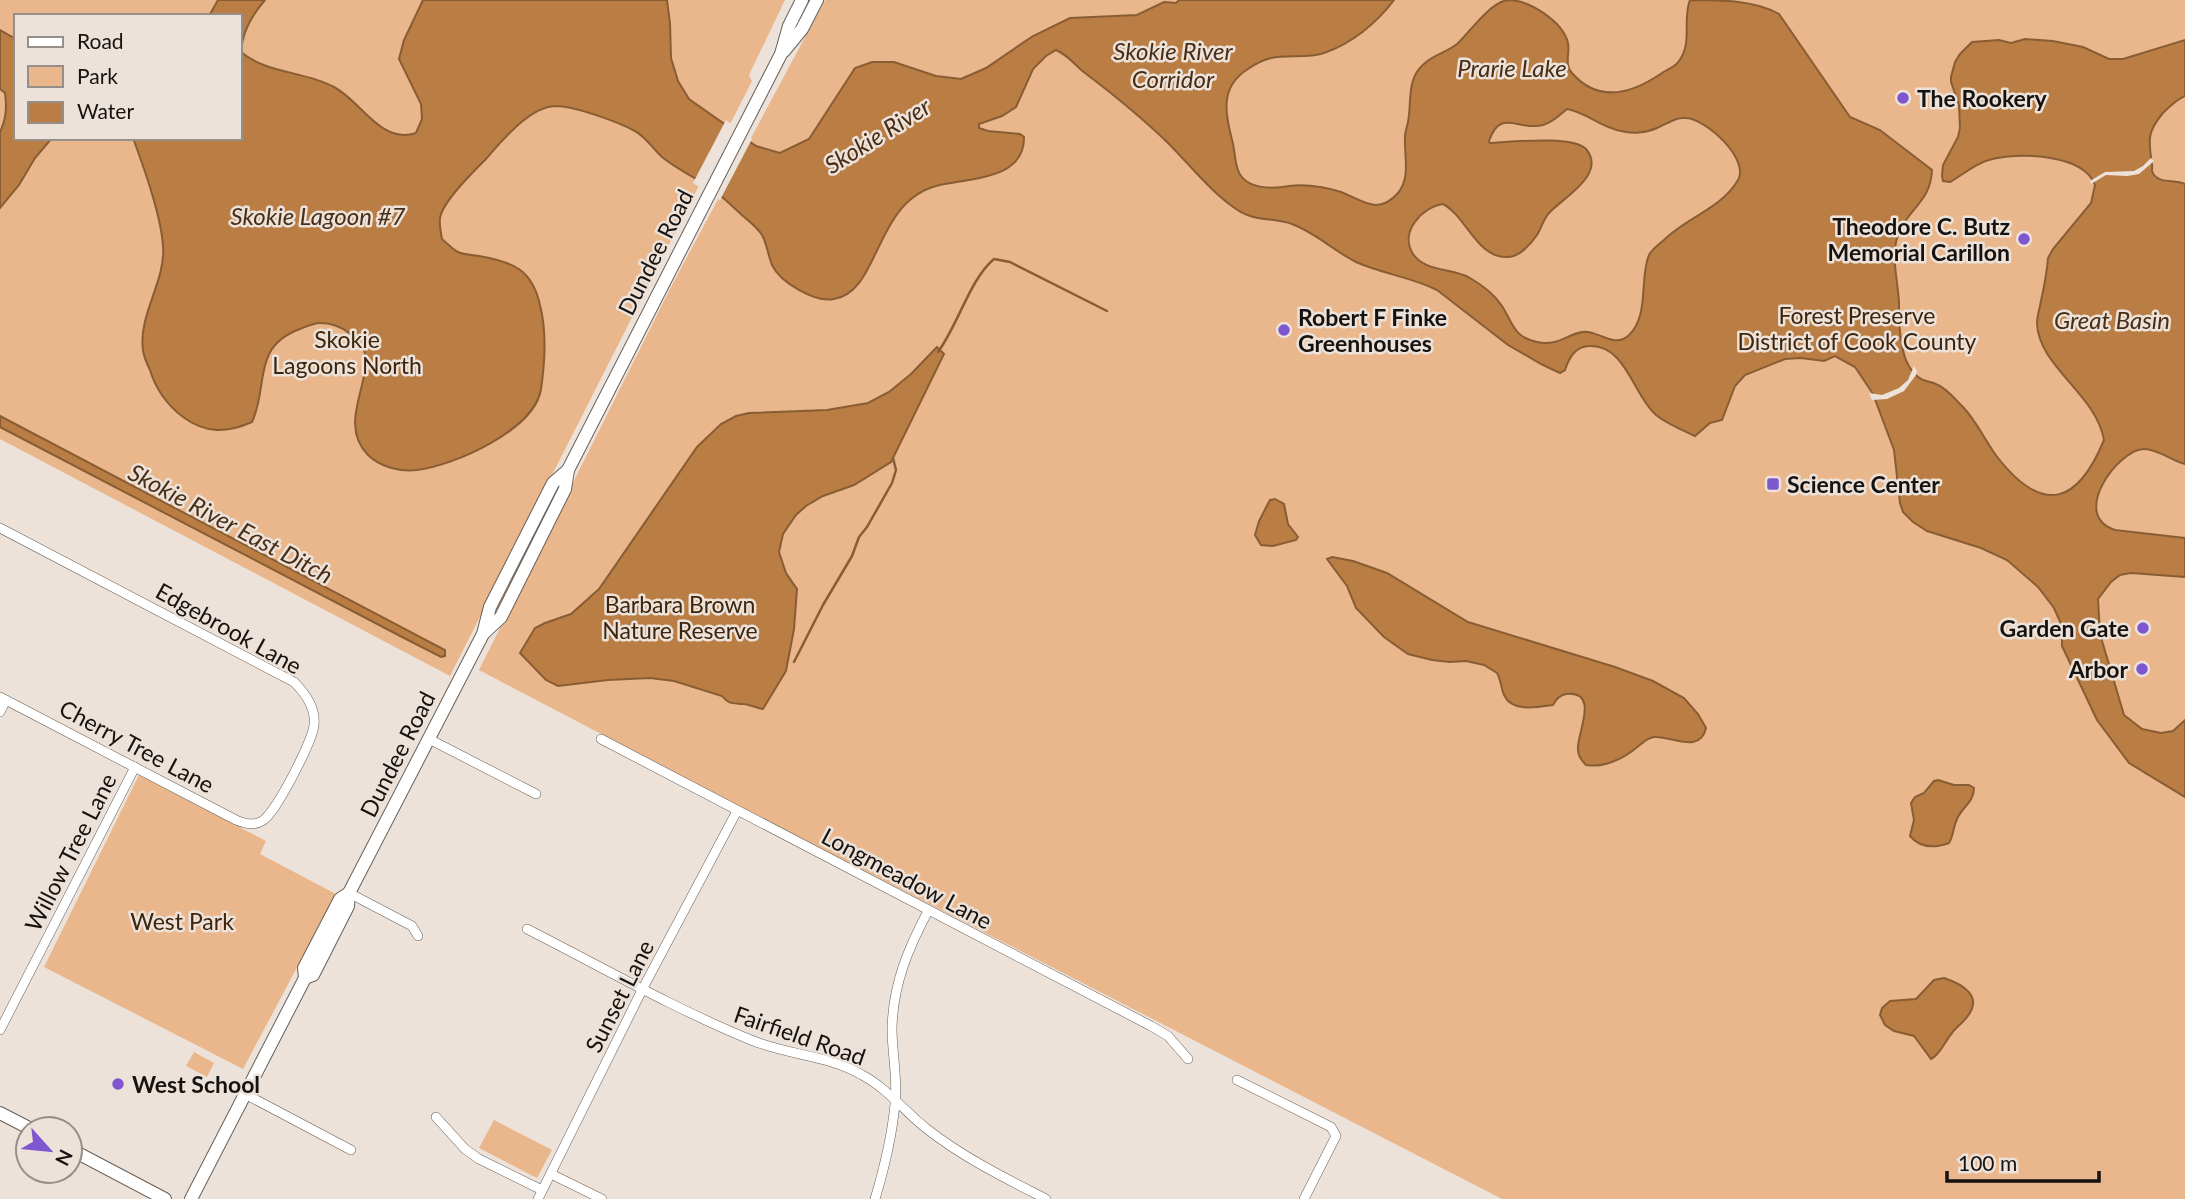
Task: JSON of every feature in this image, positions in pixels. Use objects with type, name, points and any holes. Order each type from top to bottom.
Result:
[{"type":"main road","name":"Dundee Road","points":[[191,1199],[305,978],[313,975],[348,906],[349,893],[483,634],[490,607],[553,483],[568,470],[781,54],[789,26],[802,0]]},
{"type":"main road","name":"Dundee Road","points":[[781,54],[802,29],[817,0]]},
{"type":"main road","points":[[84,1156],[165,1199]]},
{"type":"street","name":"Edgebrook Lane","points":[[0,528],[285,676],[301,689],[312,710],[314,728],[310,742],[269,817],[257,824]]},
{"type":"street","name":"Cherry Tree Lane","points":[[3,698],[244,824],[257,824]]},
{"type":"street","points":[[0,712],[3,698]]},
{"type":"street","points":[[429,738],[536,794]]},
{"type":"street","name":"Longmeadow Lane","points":[[601,739],[1162,1032],[1188,1059]]},
{"type":"street","name":"Willow Tree Lane","points":[[0,1030],[135,767]]},
{"type":"street","name":"Sunset Lane","points":[[540,1195],[643,988],[737,811]]},
{"type":"street","points":[[349,893],[406,922],[416,929],[418,936]]},
{"type":"street","points":[[875,1199],[882,1176],[895,1102],[892,1028],[895,999],[910,945],[928,911]]},
{"type":"street","name":"Fairfield Road","points":[[527,929],[718,1027],[762,1045],[847,1067],[879,1085],[924,1127],[958,1152],[1046,1199]]},
{"type":"street","points":[[1237,1080],[1335,1130],[1336,1136],[1304,1199]]},
{"type":"street","points":[[245,1094],[351,1150]]},
{"type":"street","points":[[436,1117],[465,1149],[540,1195]]},
{"type":"street","points":[[551,1174],[602,1199]]},
{"type":"green space","name":"Skokie Lagoons North","points":[[0,0],[785,0],[749,75],[752,81],[450,676],[0,439]]},
{"type":"green space","name":"Forest Preserve District of Cook County","points":[[825,0],[2185,0],[2185,1199],[1502,1199],[479,670],[672,285]]},
{"type":"green space","points":[[553,495],[556,497],[499,608],[495,606]]},
{"type":"green space","name":"West Park","points":[[139,775],[266,841],[260,854],[336,894],[243,1069],[44,967]]},
{"type":"green space","points":[[194,1052],[214,1063],[207,1077],[186,1066]]},
{"type":"green space","points":[[494,1120],[552,1150],[537,1178],[479,1148]]},
{"type":"water","points":[[218,0],[265,0],[248,24],[242,45],[242,14],[210,14]]},
{"type":"water","points":[[423,0],[667,0],[671,58],[678,81],[689,99],[756,146],[780,153],[809,139],[855,68],[872,62],[894,62],[936,76],[961,79],[986,68],[1033,36],[1070,18],[1137,15],[1164,2],[1176,3],[1179,0],[1394,0],[1363,32],[1334,49],[1311,56],[1271,58],[1253,65],[1238,76],[1228,93],[1227,103],[1236,164],[1247,181],[1268,188],[1302,185],[1322,187],[1377,205],[1391,200],[1402,187],[1412,83],[1419,69],[1457,44],[1487,12],[1501,2],[1508,0],[1526,4],[1553,20],[1568,43],[1568,66],[1572,73],[1582,83],[1605,92],[1640,86],[1677,63],[1687,39],[1690,0],[1748,3],[1779,14],[1850,117],[1880,130],[1932,170],[1928,189],[1904,222],[1895,248],[1900,332],[1905,359],[1919,378],[1934,383],[1951,394],[1972,418],[1998,458],[2015,476],[2030,489],[2045,494],[2058,494],[2071,489],[2083,478],[2104,440],[2090,408],[2047,353],[2037,323],[2048,258],[2091,203],[2095,185],[2088,174],[2077,166],[2031,156],[1989,160],[1950,182],[1943,181],[1943,165],[1960,128],[1959,105],[1951,82],[1955,62],[1972,42],[1999,40],[2011,43],[2025,39],[2053,41],[2083,47],[2109,59],[2123,59],[2185,40],[2185,96],[2163,113],[2151,132],[2150,143],[2154,175],[2160,180],[2185,184],[2185,464],[2149,450],[2134,452],[2122,460],[2103,484],[2097,498],[2097,511],[2102,522],[2115,530],[2185,538],[2185,577],[2131,573],[2120,575],[2098,599],[2100,634],[2124,715],[2142,729],[2161,733],[2173,731],[2185,720],[2185,797],[2129,763],[2097,720],[2062,646],[2062,626],[2054,608],[2038,587],[2007,560],[1981,548],[1927,531],[1903,512],[1894,450],[1873,394],[1855,367],[1835,356],[1824,361],[1785,359],[1745,375],[1735,386],[1722,420],[1710,423],[1695,436],[1656,415],[1621,362],[1602,348],[1580,348],[1560,373],[1508,345],[1437,290],[1356,262],[1292,224],[1257,218],[1236,209],[1147,124],[1056,50],[1033,69],[1016,107],[1002,116],[979,124],[979,128],[988,131],[1020,134],[1024,137],[1022,151],[1015,162],[992,175],[936,186],[916,195],[900,210],[889,227],[861,281],[849,293],[834,299],[817,298],[782,278],[772,265],[764,238],[756,227],[715,191],[662,157],[639,134],[618,123],[563,107],[555,106],[535,112],[516,127],[466,179],[446,204],[440,221],[442,239],[454,250],[502,261],[519,269],[532,283],[544,326],[541,389],[535,404],[509,432],[451,461],[417,470],[384,466],[368,455],[359,441],[355,427],[356,412],[365,356],[361,344],[352,335],[332,324],[310,325],[285,337],[274,346],[264,369],[252,422],[225,430],[208,429],[192,423],[172,407],[155,384],[143,353],[144,324],[163,259],[162,234],[134,140],[242,140],[242,53],[274,69],[334,87],[372,120],[392,133],[416,133],[422,119],[421,104],[399,59],[404,40]],"holes":[[[1567,109],[1607,127],[1630,132],[1648,131],[1678,119],[1695,120],[1724,142],[1738,162],[1740,172],[1738,180],[1723,198],[1673,232],[1650,253],[1646,264],[1642,308],[1635,328],[1628,336],[1613,340],[1582,332],[1559,341],[1537,342],[1518,333],[1499,302],[1479,284],[1463,275],[1432,267],[1418,260],[1409,246],[1409,237],[1421,215],[1443,204],[1488,251],[1497,256],[1508,257],[1520,252],[1534,239],[1544,220],[1556,206],[1581,185],[1591,167],[1591,158],[1586,149],[1568,142],[1489,141],[1499,125],[1505,123],[1543,125],[1553,121]]]},
{"type":"water","points":[[0,30],[14,38],[14,140],[50,140],[0,208],[0,132],[6,103],[5,93],[0,89]]},
{"type":"water","points":[[937,347],[944,354],[891,462],[854,485],[823,496],[806,506],[783,534],[779,552],[786,573],[797,589],[794,629],[786,671],[763,709],[732,703],[722,696],[674,681],[650,678],[558,686],[546,680],[520,653],[535,628],[571,614],[599,589],[697,447],[721,424],[749,413],[827,410],[868,403],[889,392]]},
{"type":"water","points":[[0,416],[445,650],[445,656],[441,657],[404,638],[0,427]]},
{"type":"water","points":[[1275,499],[1284,504],[1288,524],[1298,537],[1296,540],[1273,546],[1261,545],[1255,535],[1259,521],[1270,500]]},
{"type":"water","points":[[1332,557],[1387,573],[1468,622],[1653,681],[1684,698],[1706,728],[1703,736],[1698,741],[1691,742],[1651,738],[1612,762],[1586,765],[1578,750],[1585,706],[1582,699],[1566,694],[1558,698],[1553,705],[1519,707],[1508,701],[1504,695],[1497,673],[1484,665],[1466,661],[1432,660],[1408,654],[1384,637],[1356,608],[1347,586],[1327,559]]},
{"type":"water","points":[[1938,780],[1974,788],[1970,801],[1957,819],[1949,843],[1928,846],[1918,843],[1910,836],[1914,820],[1911,803]]},
{"type":"water","points":[[1944,978],[1969,992],[1973,1003],[1972,1010],[1931,1059],[1914,1036],[1894,1031],[1885,1025],[1880,1015],[1882,1008],[1890,1001],[1916,999],[1934,980]]},
{"type":"pier","points":[[726,120],[752,139],[720,200],[693,183]]},
{"type":"pier","points":[[2151,158],[2154,161],[2139,174],[2106,175],[2091,184],[2090,181],[2105,172],[2134,171]]},
{"type":"pier","points":[[1914,366],[1916,375],[1904,391],[1887,399],[1872,400],[1869,393],[1882,395],[1899,388],[1908,380]]},
{"type":"waterway","points":[[938,352],[978,278],[994,259],[1010,262],[1107,311]]},
{"type":"waterway","points":[[794,662],[852,556],[859,537],[892,483],[896,470],[893,458]]},
{"type":"place","name":"The Rookery","points":[[1903,98]]},
{"type":"place","name":"Theodore C. Butz Memorial Carillon","points":[[2024,239]]},
{"type":"place","name":"Robert F Finke Greenhouses","points":[[1284,330]]},
{"type":"place","name":"Science Center","points":[[1773,484]]},
{"type":"place","name":"Garden Gate","points":[[2143,628]]},
{"type":"place","name":"Arbor","points":[[2142,669]]},
{"type":"place","name":"West School","points":[[118,1084]]},
{"type":"water label","name":"Skokie River Corridor","points":[[1173,64]]},
{"type":"water label","name":"Prarie Lake","points":[[1512,67]]},
{"type":"water label","name":"Skokie River","points":[[877,135]]},
{"type":"water label","name":"Skokie Lagoon #7","points":[[318,215]]},
{"type":"water label","name":"Great Basin","points":[[2112,319]]},
{"type":"water label","name":"Skokie River East Ditch","points":[[231,523]]},
{"type":"park label","name":"Barbara Brown Nature Reserve","points":[[680,617]]}]
